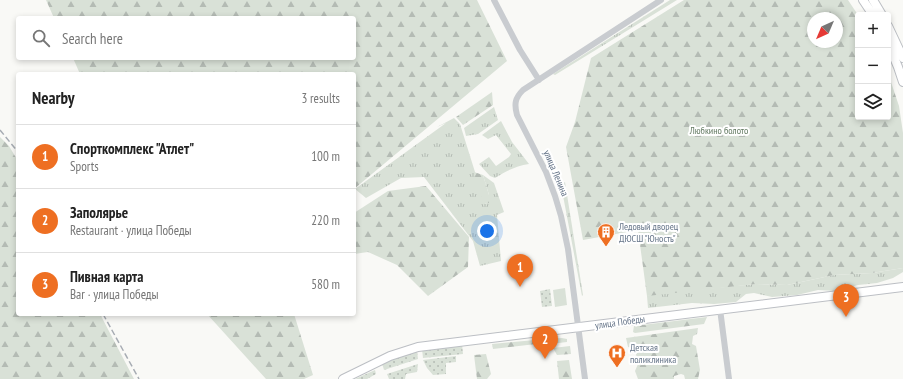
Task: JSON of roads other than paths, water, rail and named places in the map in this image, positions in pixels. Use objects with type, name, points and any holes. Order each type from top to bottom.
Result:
[{"type":"main road","points":[[864,0],[871,12]]},
{"type":"main road","points":[[873,0],[880,12]]},
{"type":"main road","points":[[891,34],[899,55],[903,82]]},
{"type":"main road","points":[[891,46],[899,55]]},
{"type":"main road","name":"улица Победы","points":[[343,379],[390,356],[418,347],[903,287]]},
{"type":"street","points":[[494,0],[520,50],[539,80]]},
{"type":"street","name":"улица Ленина","points":[[585,379],[568,249],[561,216],[555,196],[541,169],[517,115],[515,104],[518,95],[539,80],[661,0]]},
{"type":"street","points":[[720,309],[729,379]]},
{"type":"railway","points":[[0,130],[16,150]]},
{"type":"railway","points":[[104,316],[139,379]]},
{"type":"place","name":"Ледовый дворец ДЮСШ \"Юность\"","points":[[606,247]]},
{"type":"place","name":"Спорткомплекс \"Атлет\"","points":[[520,287]]},
{"type":"place","name":"Пивная карта","points":[[846,317]]},
{"type":"place","name":"Заполярье","points":[[545,359]]},
{"type":"place","name":"Детская поликлиника","points":[[617,368]]},
{"type":"park label","name":"Любкино болото","points":[[719,130]]}]
